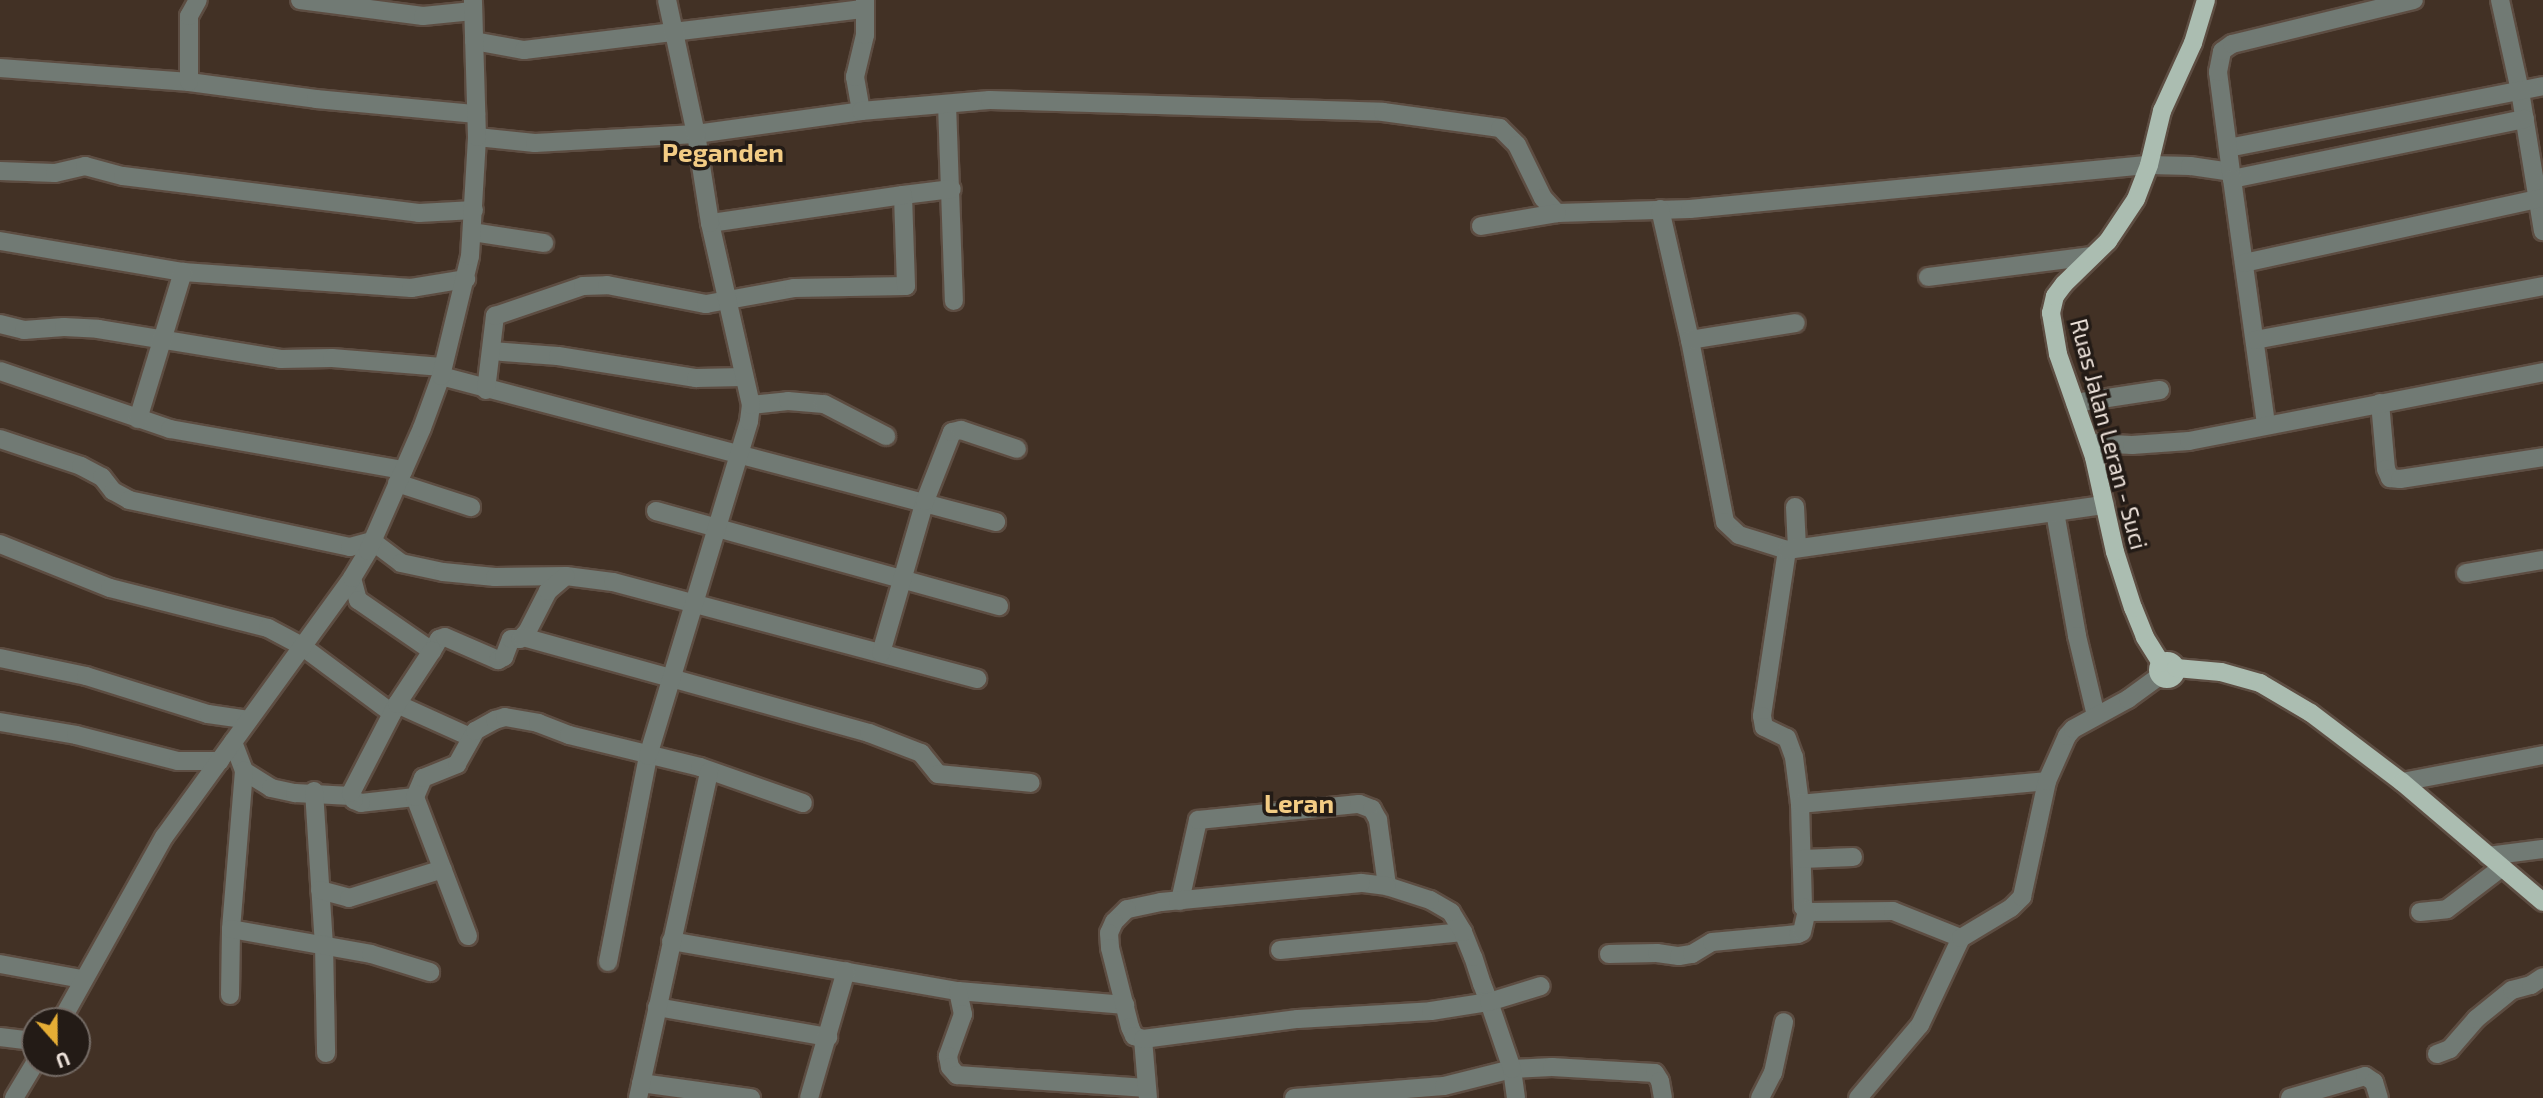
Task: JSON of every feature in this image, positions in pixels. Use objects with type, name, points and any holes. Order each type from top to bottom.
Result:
[{"type":"main road","name":"Ruas Jalan Leran - Suci","points":[[2166,669],[2145,637],[2133,608],[2115,552],[2090,443],[2058,354],[2051,313],[2056,296],[2123,220],[2136,199],[2149,165],[2162,111],[2172,83],[2193,43],[2206,0]]},
{"type":"main road","points":[[2166,669],[2221,672],[2260,683],[2311,713],[2402,782],[2543,901]]},
{"type":"street","points":[[189,82],[189,16],[198,0]]},
{"type":"street","points":[[68,1007],[164,837],[352,578],[372,541],[441,372],[466,279],[474,210],[477,137],[473,6],[423,16],[300,0]]},
{"type":"street","points":[[608,962],[648,756],[692,603],[717,529],[751,405],[710,223],[696,134],[667,0]]},
{"type":"street","points":[[2266,425],[2218,72],[2222,51],[2232,44],[2414,0]]},
{"type":"street","points":[[2500,0],[2541,199],[2543,231]]},
{"type":"street","points":[[474,41],[524,50],[865,5],[865,35],[855,77],[861,111]]},
{"type":"street","points":[[0,68],[189,82],[476,114]]},
{"type":"street","points":[[2228,148],[2543,86]]},
{"type":"street","points":[[477,137],[534,143],[696,134],[861,111],[990,100],[1382,112],[1491,125],[1512,138],[1544,198],[1557,213]]},
{"type":"street","points":[[947,104],[954,300]]},
{"type":"street","points":[[1482,226],[1557,213],[1660,209],[2149,165],[2190,166],[2232,176],[2525,119]]},
{"type":"street","points":[[0,171],[55,173],[85,166],[123,176],[419,213],[474,210]]},
{"type":"street","points":[[710,223],[952,189]]},
{"type":"street","points":[[486,390],[495,316],[583,286],[607,285],[702,304],[794,288],[904,287],[903,195]]},
{"type":"street","points":[[2244,263],[2541,199]]},
{"type":"street","points":[[1660,209],[1690,340],[1725,522],[1739,536],[1792,549],[2105,505]]},
{"type":"street","points":[[472,232],[544,243]]},
{"type":"street","points":[[0,241],[183,272],[411,288],[466,279]]},
{"type":"street","points":[[1928,277],[2091,256]]},
{"type":"street","points":[[138,419],[183,272]]},
{"type":"street","points":[[2255,341],[2543,286]]},
{"type":"street","points":[[1690,340],[1796,323]]},
{"type":"street","points":[[0,324],[24,330],[83,327],[281,359],[332,358],[441,372],[486,390],[996,522]]},
{"type":"street","points":[[491,351],[570,358],[696,378],[744,377]]},
{"type":"street","points":[[0,371],[170,429],[400,476],[471,506]]},
{"type":"street","points":[[2090,443],[2169,443],[2543,372]]},
{"type":"street","points":[[2076,403],[2160,390]]},
{"type":"street","points":[[751,405],[788,401],[824,404],[886,436]]},
{"type":"street","points":[[2379,403],[2386,468],[2390,478],[2400,480],[2543,457]]},
{"type":"street","points":[[881,653],[925,502],[954,430],[1017,449]]},
{"type":"street","points":[[0,439],[81,466],[102,477],[113,491],[129,500],[350,547],[372,541]]},
{"type":"street","points":[[1609,954],[1657,953],[1679,956],[1692,954],[1718,941],[1802,932],[1807,911],[1801,902],[1800,804],[1790,743],[1766,729],[1762,723],[1772,636],[1792,549],[1794,507]]},
{"type":"street","points":[[656,511],[999,606]]},
{"type":"street","points":[[2055,512],[2077,636],[2096,716]]},
{"type":"street","points":[[372,541],[401,563],[443,572],[495,577],[566,576],[613,582],[977,679]]},
{"type":"street","points":[[0,544],[110,588],[268,628],[303,647],[394,709],[470,737]]},
{"type":"street","points":[[2466,573],[2543,560]]},
{"type":"street","points":[[523,637],[548,591],[566,576]]},
{"type":"street","points":[[352,578],[358,600],[432,651]]},
{"type":"street","points":[[351,796],[362,767],[394,709],[439,639],[444,637],[500,659],[504,657],[511,639],[523,637],[900,744],[921,753],[938,774],[1031,783]]},
{"type":"street","points":[[0,659],[86,676],[208,714],[249,720]]},
{"type":"street","points":[[1858,1098],[1920,1025],[1961,938],[2011,908],[2022,897],[2047,781],[2067,736],[2128,699],[2166,669]]},
{"type":"street","points":[[468,936],[415,797],[423,778],[457,764],[470,737],[479,727],[505,717],[709,772],[803,803]]},
{"type":"street","points":[[0,722],[76,735],[178,761],[219,761]]},
{"type":"street","points":[[230,995],[231,929],[244,771],[233,743]]},
{"type":"street","points":[[2402,782],[2543,755]]},
{"type":"street","points":[[244,771],[280,791],[314,791],[351,796],[361,803],[415,797]]},
{"type":"street","points":[[709,772],[639,1090],[751,1098]]},
{"type":"street","points":[[1800,804],[2047,781]]},
{"type":"street","points":[[314,791],[324,944],[326,1053]]},
{"type":"street","points":[[1180,901],[1198,820],[1359,804],[1372,809],[1378,820],[1387,886]]},
{"type":"street","points":[[2420,912],[2447,909],[2495,862],[2543,849]]},
{"type":"street","points":[[1802,859],[1853,857]]},
{"type":"street","points":[[320,890],[349,898],[443,869]]},
{"type":"street","points":[[1516,1098],[1512,1069],[1489,1002],[1463,932],[1454,916],[1430,900],[1387,886],[1361,883],[1137,905],[1127,909],[1114,922],[1110,948],[1131,1032],[1143,1039],[1298,1019],[1431,1011],[1489,1002],[1541,986]]},
{"type":"street","points":[[1807,911],[1893,911],[1961,938]]},
{"type":"street","points":[[231,929],[371,954],[430,972]]},
{"type":"street","points":[[1280,950],[1463,932]]},
{"type":"street","points":[[671,941],[958,991],[1125,1005]]},
{"type":"street","points":[[0,964],[82,979]]},
{"type":"street","points":[[809,1098],[846,971]]},
{"type":"street","points":[[2437,1054],[2450,1049],[2476,1019],[2512,990],[2531,985],[2543,976]]},
{"type":"street","points":[[958,991],[963,1014],[948,1056],[950,1067],[957,1075],[1147,1093],[1143,1039]]},
{"type":"street","points":[[657,1007],[828,1037]]},
{"type":"street","points":[[1760,1098],[1773,1073],[1784,1022]]},
{"type":"street","points":[[0,1037],[21,1039]]},
{"type":"street","points":[[1294,1098],[1444,1086],[1512,1069],[1552,1066],[1655,1073],[1660,1081],[1663,1098]]},
{"type":"street","points":[[2290,1098],[2365,1076],[2374,1082],[2379,1098]]},
{"type":"street","points":[[14,1098],[27,1077]]},
{"type":"district","name":"Peganden","points":[[723,152]]},
{"type":"district","name":"Leran","points":[[1299,803]]}]
